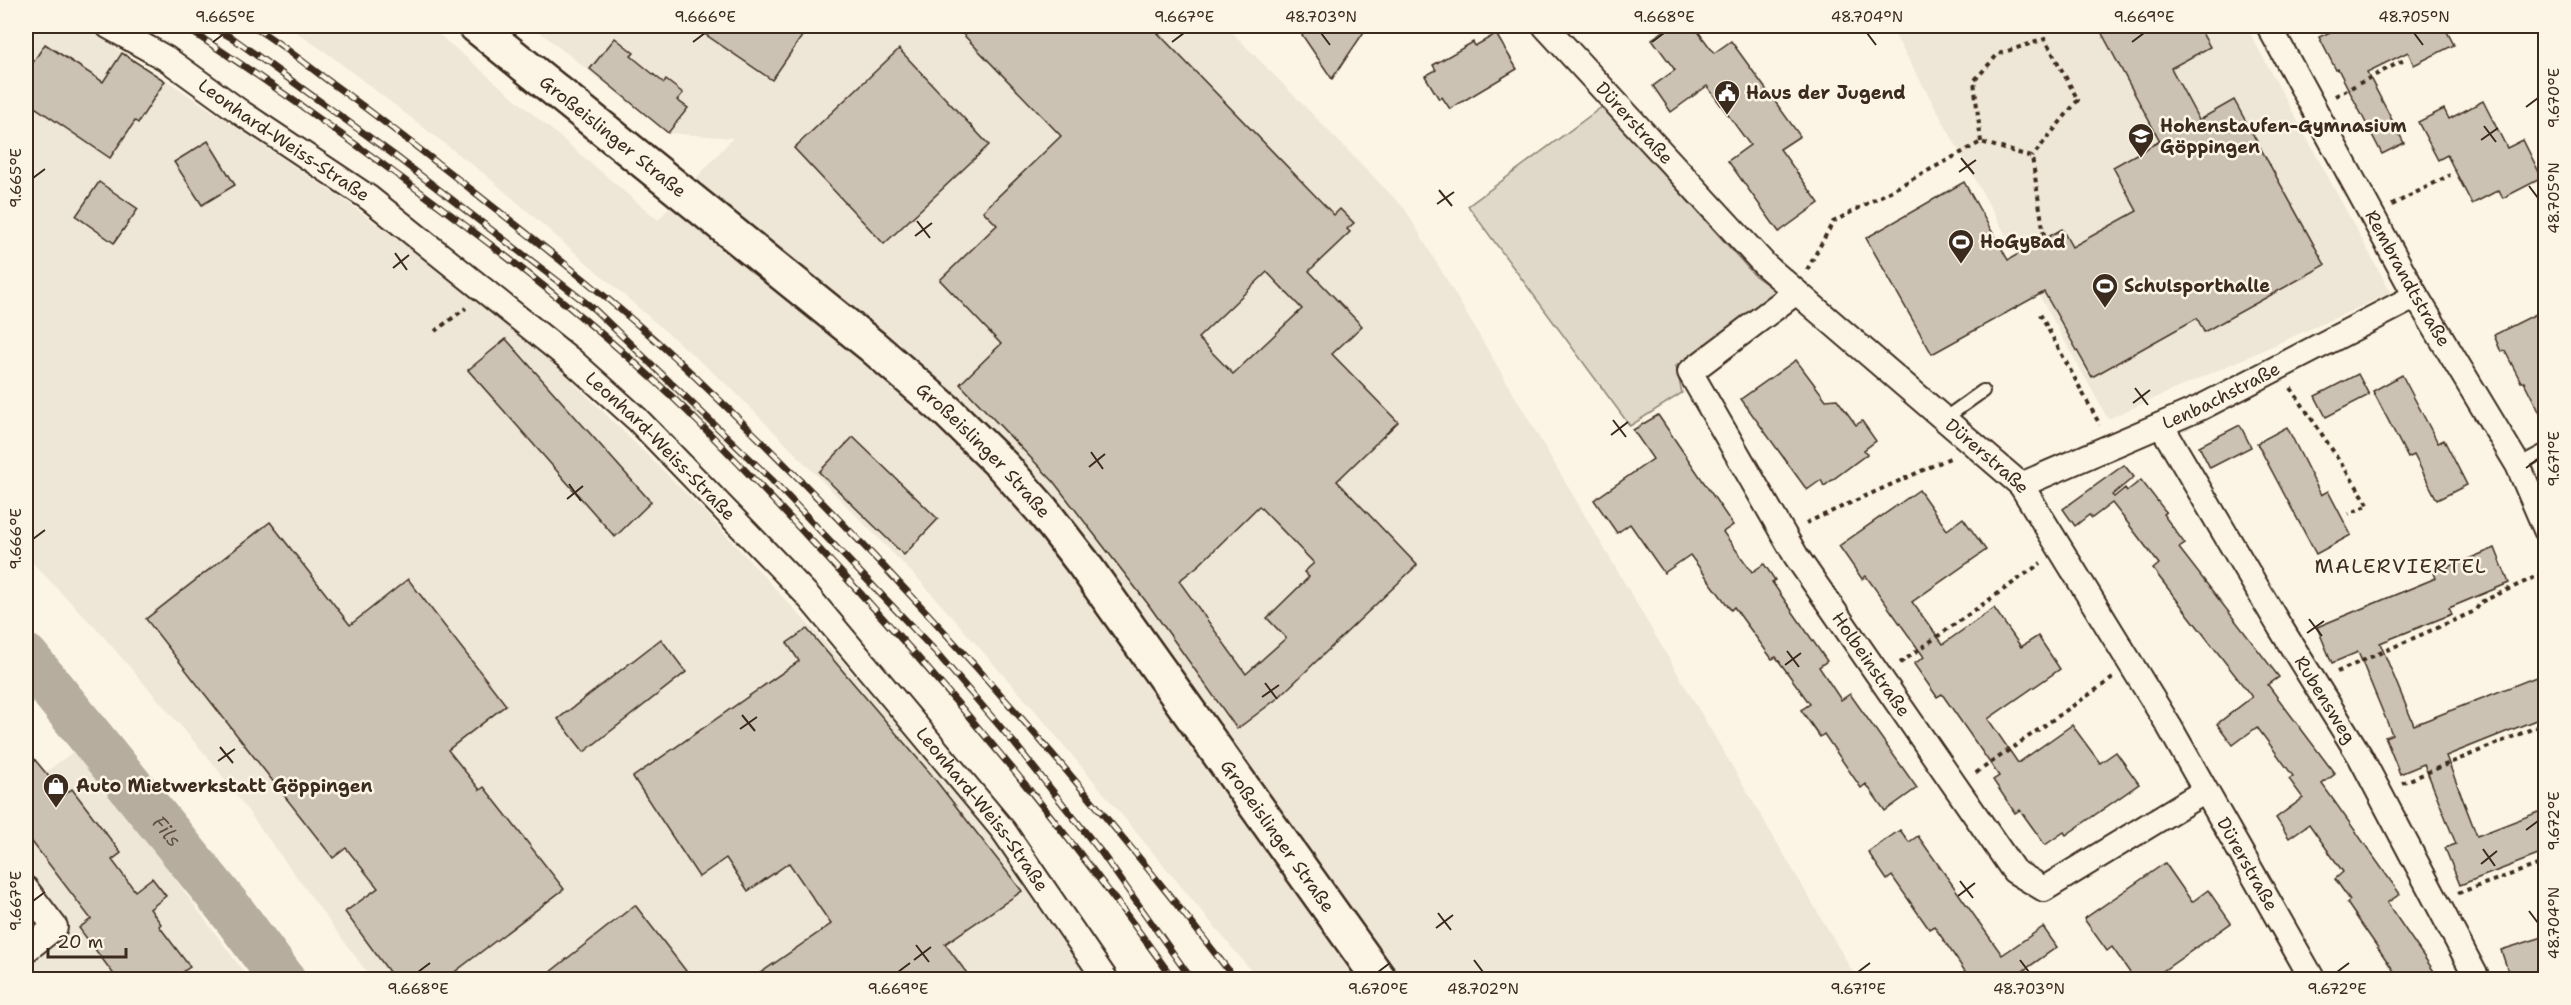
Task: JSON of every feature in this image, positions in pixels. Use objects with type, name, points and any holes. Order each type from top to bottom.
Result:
[{"type":"main road","name":"Großeislinger Straße","points":[[476,26],[872,346],[948,412],[1003,466],[1042,510],[1083,563],[1380,980]]},
{"type":"street","name":"Leonhard-Weiss-Straße","points":[[108,26],[167,59],[243,114],[369,198],[571,360],[637,418],[807,595],[1003,830],[1106,980]]},
{"type":"street","name":"Dürerstraße","points":[[1545,26],[1765,266],[2021,485],[2132,665],[2313,980]]},
{"type":"street","name":"Rembrandtstraße","points":[[2269,26],[2416,296],[2518,465],[2546,530]]},
{"type":"street","name":"Holbeinstraße","points":[[1796,292],[1690,372],[1796,556],[2014,871],[2044,889],[2205,791]]},
{"type":"street","name":"Lenbachstraße","points":[[2021,485],[2200,408],[2416,296]]},
{"type":"street","name":"Rubensweg","points":[[2161,425],[2380,792],[2478,980]]},
{"type":"street","points":[[26,889],[55,927],[26,950]]},
{"type":"lane","points":[[1944,419],[1983,391]]},
{"type":"lane","points":[[2518,465],[2546,450]]},
{"type":"path","points":[[1981,142],[1974,81],[1998,54],[2045,39],[2078,100],[2032,158],[2044,235]]},
{"type":"path","points":[[2314,107],[2404,60]]},
{"type":"path","points":[[1796,292],[1833,222],[1981,142],[2032,158]]},
{"type":"path","points":[[2371,215],[2450,175]]},
{"type":"path","points":[[435,331],[486,292]]},
{"type":"path","points":[[2040,315],[2112,446]]},
{"type":"path","points":[[2277,367],[2369,505],[2349,514]]},
{"type":"path","points":[[1784,534],[1976,446]]},
{"type":"path","points":[[1880,677],[2060,549]]},
{"type":"path","points":[[2314,682],[2475,611],[2481,602],[2546,572]]},
{"type":"path","points":[[1956,787],[2132,665]]},
{"type":"path","points":[[2380,792],[2546,723]]},
{"type":"path","points":[[2438,900],[2546,862]]},
{"type":"shaded area","points":[[26,26],[81,26],[166,80],[347,202],[518,328],[704,511],[842,661],[999,846],[1090,979],[372,979],[211,761],[102,635],[26,556]]},
{"type":"shaded area","points":[[287,26],[429,26],[658,220],[733,138],[668,133],[532,26],[1226,26],[1405,209],[1857,979],[1258,979],[1037,713],[922,583],[733,390],[488,177],[327,53]]},
{"type":"shaded area","name":"Hohenstaufen-Gymnasium Göppingen","points":[[1890,26],[2246,26],[2391,293],[2108,419]]},
{"type":"shaded area","points":[[1603,106],[1755,276],[1779,293],[1676,366],[1682,393],[1630,426],[1468,206]]},
{"type":"shaded area","points":[[78,748],[249,979],[26,980],[26,787]]},
{"type":"building","points":[[693,26],[809,26],[772,80]]},
{"type":"building","points":[[955,26],[1151,26],[1334,215],[1340,209],[1354,223],[1347,229],[1350,232],[1309,271],[1362,326],[1332,354],[1398,422],[1337,481],[1417,565],[1278,698],[1237,729],[1148,604],[1053,481],[960,384],[1001,344],[940,280],[997,225],[983,211],[1061,136]],"holes":[[[1267,272],[1302,309],[1233,374],[1198,338]],[[1259,506],[1314,563],[1304,572],[1309,577],[1267,618],[1286,638],[1246,674],[1179,581],[1199,565]]]},
{"type":"building","points":[[1296,26],[1368,26],[1332,79]]},
{"type":"building","name":"Haus der Jugend","points":[[1671,26],[1694,26],[1714,53],[1731,41],[1800,136],[1780,149],[1819,203],[1779,232],[1728,161],[1750,145],[1707,86],[1671,112],[1653,86],[1675,70],[1652,39]]},
{"type":"building","points":[[2098,26],[2198,26],[2210,47],[2171,68],[2199,120],[2234,100],[2325,265],[2204,332],[2197,318],[2092,377],[2044,292],[1932,354],[1866,238],[1964,182],[2008,260],[2062,229],[2072,247],[2137,211],[2113,167],[2160,141]]},
{"type":"building","points":[[2343,26],[2444,26],[2454,45],[2414,65],[2408,52],[2367,72],[2404,143],[2382,154],[2319,37]]},
{"type":"building","points":[[1496,34],[1517,69],[1450,109],[1442,97],[1439,99],[1425,76],[1436,70],[1433,65],[1473,42],[1475,46]]},
{"type":"building","points":[[615,38],[634,53],[631,56],[664,83],[666,80],[683,93],[677,100],[688,108],[668,133],[590,69]]},
{"type":"building","points":[[45,44],[103,82],[122,53],[165,81],[138,123],[135,121],[110,158],[26,101],[26,73]]},
{"type":"building","points":[[899,49],[989,145],[884,244],[794,148]]},
{"type":"building","points":[[2483,101],[2507,148],[2523,140],[2542,178],[2503,198],[2499,190],[2472,204],[2447,155],[2438,160],[2418,122],[2444,109],[2449,119]]},
{"type":"building","points":[[208,141],[235,185],[202,205],[174,162]]},
{"type":"building","points":[[99,182],[138,209],[114,243],[76,216]]},
{"type":"building","points":[[2540,312],[2546,323],[2546,425],[2524,382],[2521,382],[2505,351],[2501,352],[2494,335]]},
{"type":"building","points":[[506,339],[651,502],[615,537],[468,370]]},
{"type":"building","points":[[1796,360],[1826,400],[1837,399],[1856,425],[1862,421],[1876,441],[1864,450],[1867,454],[1824,486],[1821,480],[1807,490],[1741,399]]},
{"type":"building","points":[[2358,374],[2369,395],[2326,417],[2315,396]]},
{"type":"building","points":[[2402,375],[2438,443],[2444,440],[2467,485],[2437,500],[2414,455],[2408,458],[2373,391]]},
{"type":"building","points":[[1658,415],[1733,525],[1723,532],[1752,572],[1764,564],[1775,580],[1772,582],[1827,661],[1819,667],[1841,700],[1850,694],[1917,788],[1885,811],[1866,784],[1861,788],[1824,734],[1820,737],[1801,710],[1810,704],[1776,657],[1772,659],[1734,607],[1731,610],[1690,555],[1664,573],[1630,524],[1617,533],[1594,500],[1653,459],[1633,430]]},
{"type":"building","points":[[2240,425],[2251,447],[2210,468],[2199,446]]},
{"type":"building","points":[[2287,427],[2321,495],[2328,491],[2351,535],[2316,554],[2257,443]]},
{"type":"building","points":[[853,437],[938,519],[904,555],[819,472]]},
{"type":"building","points":[[2124,465],[2134,477],[2112,495],[2114,497],[2125,488],[2127,491],[2141,480],[2166,512],[2163,514],[2185,544],[2179,548],[2279,677],[2268,685],[2335,774],[2322,784],[2400,894],[2387,903],[2440,980],[2400,980],[2347,903],[2350,900],[2335,879],[2343,872],[2309,824],[2289,838],[2276,818],[2303,798],[2289,779],[2293,776],[2257,727],[2233,745],[2217,724],[2252,697],[2153,569],[2159,564],[2112,503],[2092,518],[2089,515],[2075,526],[2063,509]]},
{"type":"building","points":[[1919,490],[1947,530],[1963,518],[1986,550],[1912,602],[1943,644],[1994,608],[2021,647],[2038,636],[2060,669],[1988,719],[2018,763],[2072,725],[2100,763],[2116,752],[2139,784],[2066,835],[2064,832],[2045,845],[2020,810],[2015,813],[1993,780],[1999,776],[1942,694],[1937,697],[1914,664],[1924,657],[1866,576],[1862,579],[1839,546]]},
{"type":"building","points":[[270,522],[350,625],[408,579],[506,705],[448,750],[480,790],[484,787],[564,889],[444,980],[395,980],[345,912],[378,888],[346,848],[333,858],[146,619]]},
{"type":"building","points":[[2495,548],[2509,583],[2449,608],[2452,614],[2380,643],[2414,725],[2546,673],[2546,716],[2446,756],[2477,836],[2546,809],[2546,852],[2460,885],[2445,848],[2456,844],[2424,764],[2400,774],[2385,737],[2392,734],[2358,652],[2332,663],[2317,627],[2436,578],[2434,573]]},
{"type":"building","points":[[807,629],[930,773],[1022,891],[945,944],[972,980],[750,980],[831,924],[789,863],[748,891],[726,858],[699,877],[633,777],[799,661],[787,643]]},
{"type":"building","points":[[661,639],[686,672],[584,752],[558,719]]},
{"type":"building","points":[[26,749],[64,795],[72,789],[121,853],[112,860],[135,891],[152,878],[166,896],[150,909],[161,924],[159,926],[190,967],[184,971],[190,980],[118,980],[79,928],[91,919],[26,834]]},
{"type":"building","points":[[1900,830],[1909,842],[1918,836],[2002,955],[2043,927],[2057,947],[2010,980],[1971,980],[1934,926],[1929,929],[1892,876],[1887,880],[1868,852]]},
{"type":"building","points":[[2165,863],[2192,902],[2208,890],[2231,923],[2150,980],[2135,980],[2112,947],[2107,951],[2084,919]]},
{"type":"building","points":[[635,905],[693,980],[540,980]]},
{"type":"building","points":[[2546,936],[2546,976],[2535,980],[2511,980],[2501,950]]},
{"type":"waterway","name":"Fils","points":[[26,657],[233,913],[283,980]]},
{"type":"railway","points":[[183,26],[355,144],[470,229],[583,318],[675,399],[732,456],[855,588],[951,696],[1088,864],[1174,980]]},
{"type":"railway","points":[[211,26],[234,39],[394,155],[594,309],[772,480],[935,651],[1015,744],[1101,852],[1192,980]]},
{"type":"railway","points":[[252,26],[384,122],[473,191],[581,277],[686,368],[832,513],[973,663],[1107,819],[1236,980]]},
{"type":"place","name":"Haus der Jugend","points":[[1727,116]]},
{"type":"place","name":"Hohenstaufen-Gymnasium Göppingen","points":[[2141,159]]},
{"type":"place","name":"HoGyBad","points":[[1961,265]]},
{"type":"place","name":"Schulsporthalle","points":[[2105,309]]},
{"type":"place","name":"Auto Mietwerkstatt Göppingen","points":[[56,809]]},
{"type":"district","name":"MALERVIERTEL","points":[[2401,566]]}]
